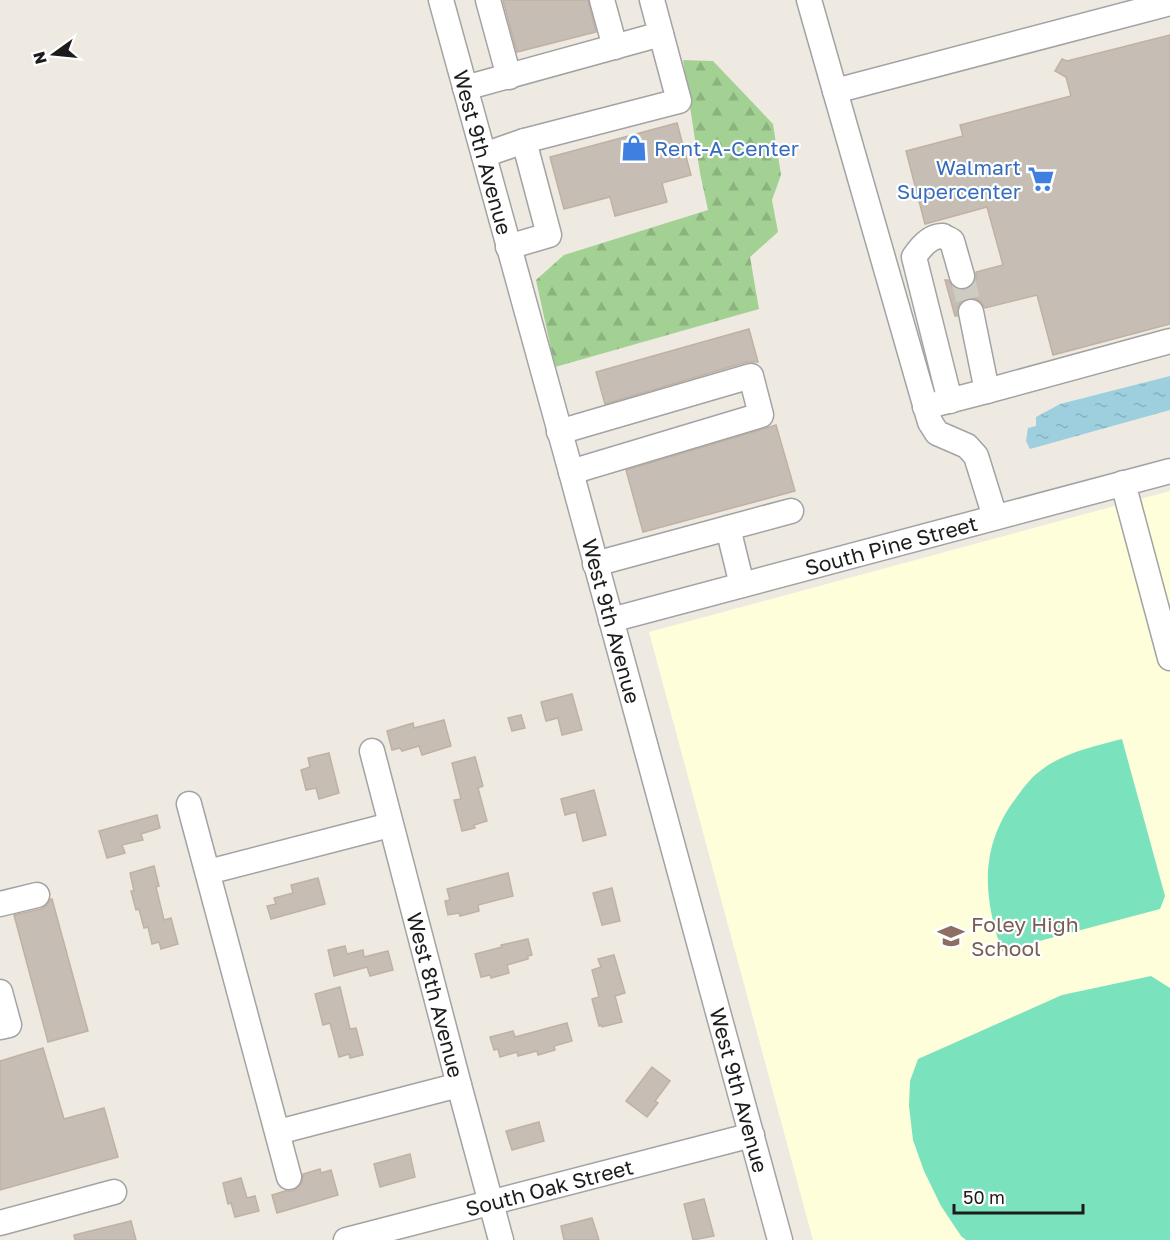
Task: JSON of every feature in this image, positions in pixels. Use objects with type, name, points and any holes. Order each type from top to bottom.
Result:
[{"type":"street","name":"West 9th Avenue","points":[[441,0],[572,472],[780,1240]]},
{"type":"street","points":[[489,0],[509,77]]},
{"type":"street","points":[[602,0],[615,47]]},
{"type":"street","points":[[484,155],[524,141],[679,101],[652,0]]},
{"type":"street","points":[[809,0],[930,422],[937,433],[966,446],[976,456],[995,517]]},
{"type":"street","points":[[834,91],[1170,3]]},
{"type":"street","points":[[465,88],[661,34]]},
{"type":"street","points":[[508,247],[549,235],[524,141]]},
{"type":"street","points":[[950,401],[914,257],[921,246],[943,236],[952,241],[962,276]]},
{"type":"street","points":[[971,312],[987,391]]},
{"type":"street","points":[[925,407],[1170,341]]},
{"type":"street","points":[[560,432],[751,376],[761,415],[572,472]]},
{"type":"street","name":"South Pine Street","points":[[611,620],[1170,471]]},
{"type":"street","points":[[1123,483],[1170,658]]},
{"type":"street","points":[[596,564],[791,511]]},
{"type":"street","points":[[728,528],[742,585]]},
{"type":"street","name":"West 8th Avenue","points":[[372,751],[501,1240]]},
{"type":"street","points":[[189,804],[290,1177]]},
{"type":"street","points":[[208,872],[390,825]]},
{"type":"street","points":[[0,904],[37,895]]},
{"type":"street","points":[[0,992],[9,1025],[0,1027]]},
{"type":"street","points":[[278,1132],[459,1085]]},
{"type":"street","name":"South Oak Street","points":[[346,1240],[752,1135]]},
{"type":"street","points":[[0,1223],[114,1192]]},
{"type":"shaded area","name":"Foley High School","points":[[1170,491],[1170,1240],[813,1240],[649,632]]},
{"type":"green space","points":[[683,60],[713,61],[773,124],[781,175],[772,200],[778,232],[750,257],[759,309],[555,367],[536,280],[564,255],[708,210],[700,173]]},
{"type":"green space","points":[[1122,739],[1165,896],[1160,909],[1002,951],[991,911],[988,873],[990,854],[1004,816],[1025,786],[1053,762],[1092,747]]},
{"type":"green space","points":[[1151,976],[1170,988],[1170,1240],[966,1240],[941,1206],[924,1171],[913,1140],[909,1106],[910,1081],[918,1059],[1062,995]]},
{"type":"water","points":[[1170,376],[1170,410],[1030,449],[1026,441],[1028,428],[1036,426],[1036,417],[1060,404]]},
{"type":"building","points":[[503,0],[588,0],[596,32],[517,52]]},
{"type":"building","name":"Walmart Supercenter","points":[[1170,35],[1170,324],[1053,355],[1037,295],[985,308],[976,299],[968,298],[961,302],[957,308],[957,316],[955,316],[945,280],[948,280],[958,290],[965,290],[973,285],[976,272],[1003,265],[987,207],[925,224],[906,151],[963,136],[960,125],[1071,96],[1066,77],[1055,71],[1062,59],[1067,61]]},
{"type":"building","points":[[677,123],[691,175],[662,183],[667,202],[615,216],[610,197],[564,209],[550,157]]},
{"type":"building","points":[[749,329],[758,362],[747,362],[605,404],[596,372]]},
{"type":"building","points":[[776,425],[795,491],[643,532],[626,470]]},
{"type":"building","points":[[572,694],[582,730],[562,735],[558,718],[546,721],[541,702]]},
{"type":"building","points":[[521,715],[525,728],[512,731],[508,718]]},
{"type":"building","points":[[444,720],[451,746],[422,755],[419,746],[402,751],[400,748],[392,750],[387,731],[413,723],[414,728]]},
{"type":"building","points":[[329,753],[339,793],[319,799],[316,788],[306,790],[301,770],[310,767],[308,758]]},
{"type":"building","points":[[475,757],[483,786],[478,788],[487,821],[474,825],[475,828],[462,831],[454,800],[461,799],[452,763]]},
{"type":"building","points":[[594,790],[606,835],[583,841],[576,812],[565,815],[561,799]]},
{"type":"building","points":[[157,815],[160,828],[141,834],[143,840],[122,845],[125,853],[107,858],[99,831]]},
{"type":"building","points":[[154,866],[159,886],[156,887],[164,920],[171,918],[178,944],[161,949],[159,942],[152,944],[148,927],[144,928],[131,891],[134,891],[130,873]]},
{"type":"building","points":[[508,873],[513,896],[478,905],[479,911],[460,916],[459,913],[448,915],[445,901],[450,900],[447,889]]},
{"type":"building","points":[[318,878],[325,904],[271,919],[267,906],[276,904],[274,898],[293,893],[291,885]]},
{"type":"building","points":[[612,888],[620,921],[602,925],[593,893]]},
{"type":"building","points":[[51,899],[88,1031],[48,1042],[14,915],[41,909]]},
{"type":"building","points":[[528,939],[532,955],[528,956],[528,959],[507,965],[509,973],[491,978],[490,975],[481,977],[475,954]]},
{"type":"building","points":[[345,946],[347,954],[363,950],[364,957],[388,951],[393,970],[370,976],[367,967],[334,976],[328,950]]},
{"type":"building","points":[[614,955],[625,993],[615,996],[622,1022],[602,1027],[599,1026],[592,999],[599,997],[592,970],[601,967],[598,959]]},
{"type":"building","points":[[340,987],[350,1029],[356,1028],[363,1055],[350,1058],[349,1054],[339,1057],[330,1023],[323,1025],[315,994]]},
{"type":"building","points":[[567,1023],[572,1041],[554,1046],[555,1050],[538,1055],[537,1051],[518,1056],[517,1052],[500,1057],[498,1049],[494,1050],[490,1037],[513,1031],[515,1037]]},
{"type":"building","points":[[43,1048],[64,1119],[104,1108],[118,1157],[0,1190],[0,1061]]},
{"type":"building","points":[[652,1067],[670,1081],[655,1101],[658,1103],[647,1117],[626,1101]]},
{"type":"building","points":[[539,1122],[544,1141],[512,1150],[506,1131]]},
{"type":"building","points":[[410,1154],[415,1177],[380,1187],[374,1164]]},
{"type":"building","points":[[320,1169],[321,1173],[331,1170],[338,1195],[277,1213],[272,1195],[293,1191],[302,1183],[303,1174]]},
{"type":"building","points":[[241,1178],[247,1198],[255,1196],[259,1211],[235,1217],[231,1203],[228,1204],[223,1183]]},
{"type":"building","points":[[704,1199],[714,1236],[693,1240],[684,1204]]},
{"type":"building","points":[[592,1218],[599,1240],[564,1240],[561,1226]]},
{"type":"building","points":[[131,1221],[136,1240],[75,1240],[74,1235]]},
{"type":"tunnel","points":[[962,276],[971,312]]},
{"type":"place","name":"Rent-A-Center","points":[[634,148]]},
{"type":"place","name":"Walmart Supercenter","points":[[1041,179]]},
{"type":"place","name":"Foley High School","points":[[951,936]]}]
